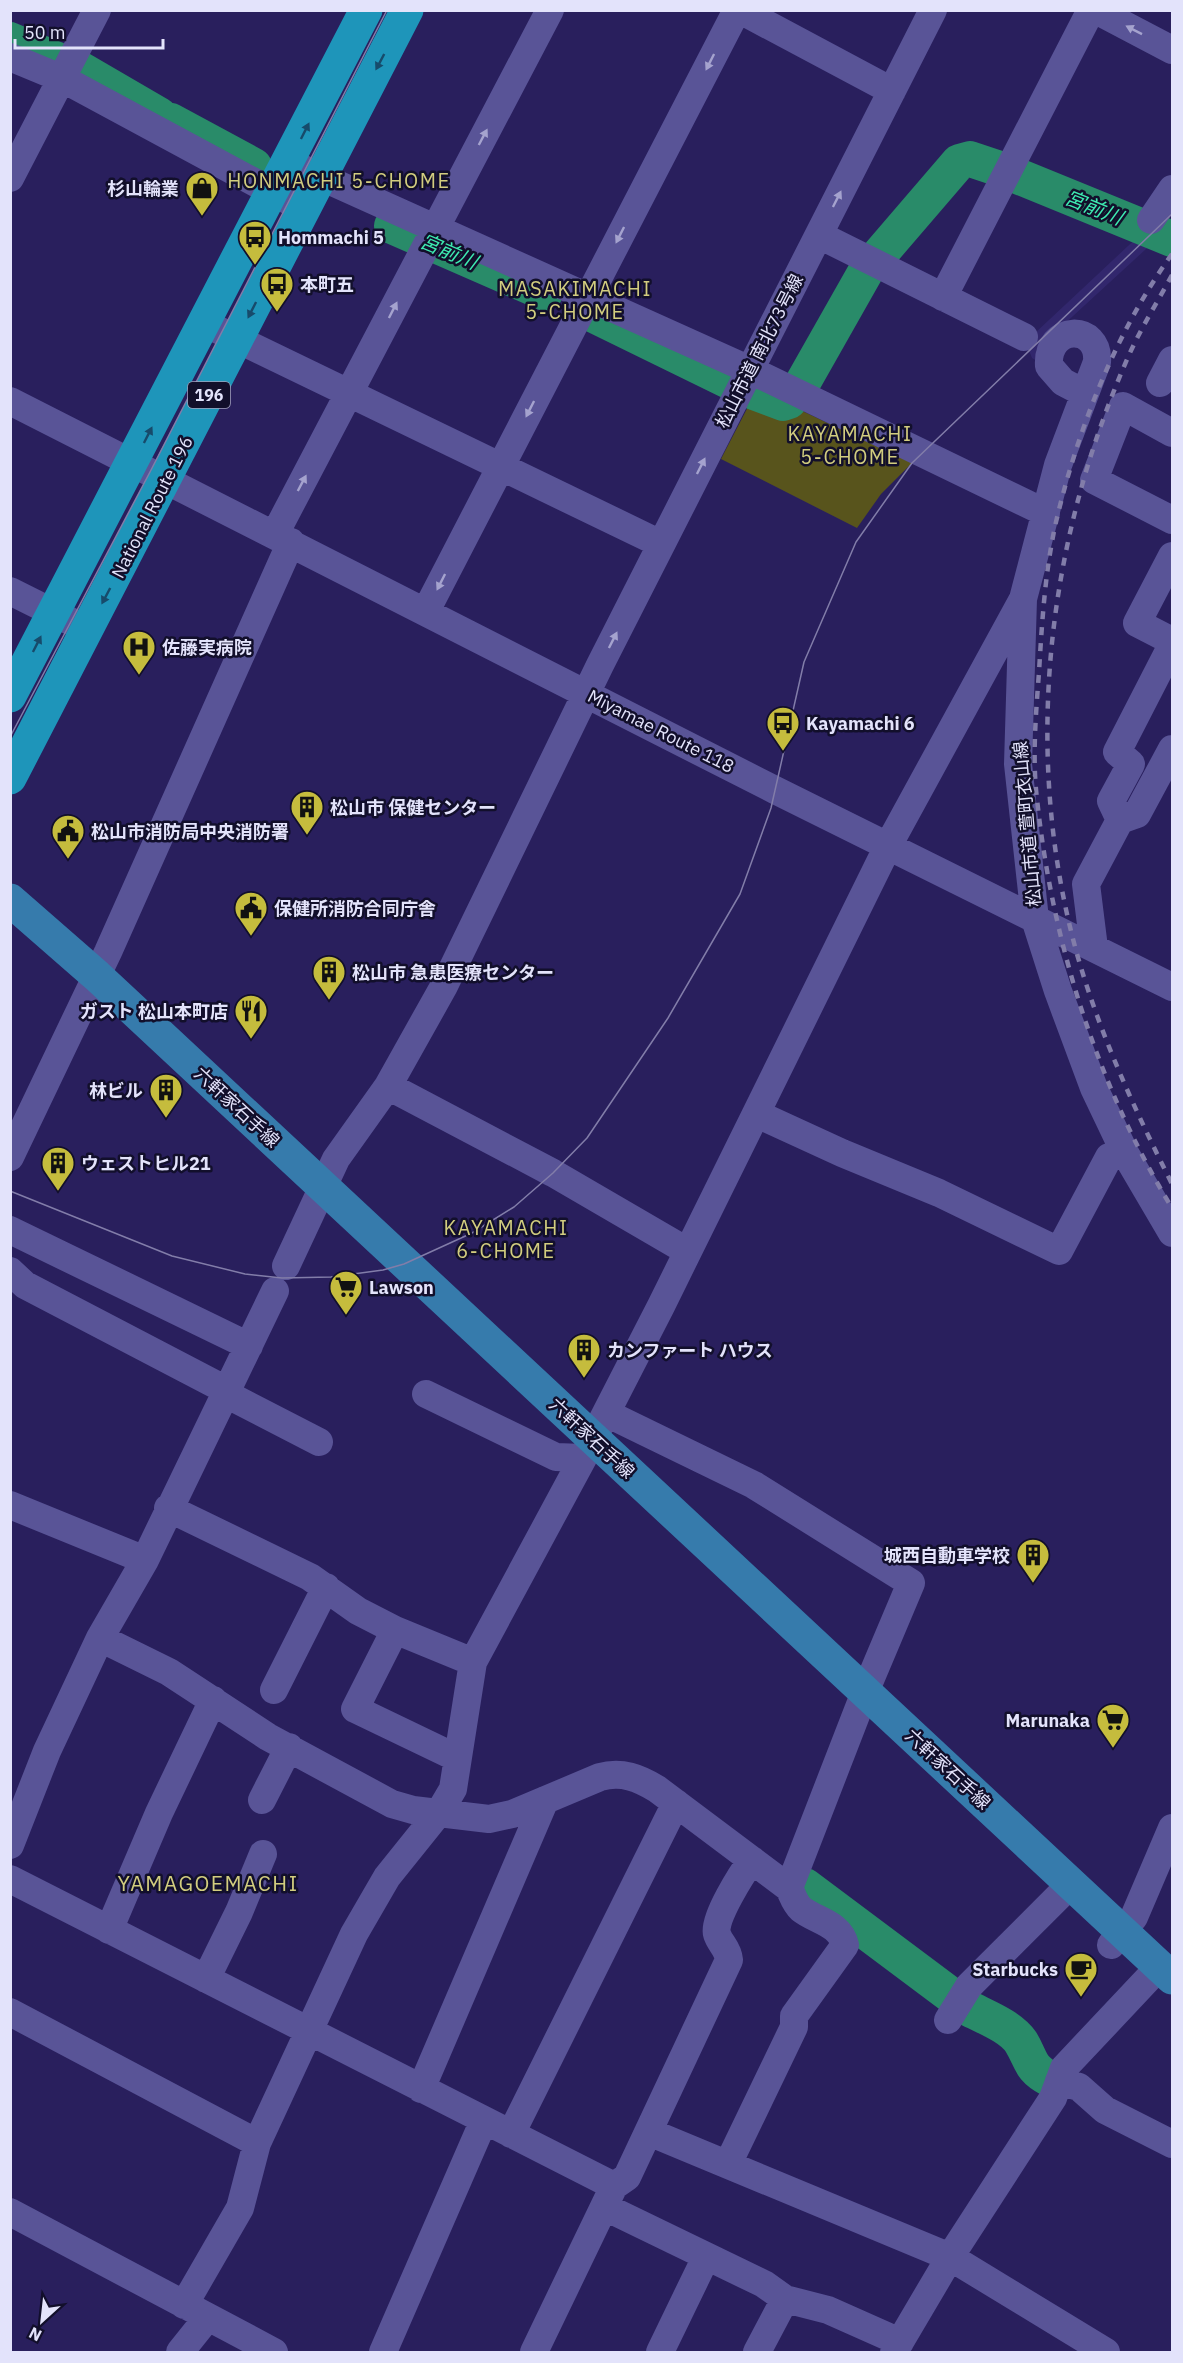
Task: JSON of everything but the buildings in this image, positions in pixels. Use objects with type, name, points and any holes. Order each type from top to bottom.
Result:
[{"type":"highway","name":"National Route 196","points":[[10,778],[88,630],[206,324],[366,10]]},
{"type":"highway","name":"National Route 196","points":[[10,696],[54,612],[237,340],[407,10]]},
{"type":"main road","name":"六軒家石手線","points":[[10,900],[93,984],[317,1196],[594,1436],[862,1702],[1117,1938],[1160,1974],[1173,2002]]},
{"type":"main road","name":"六軒家石手線","points":[[10,924],[93,984]]},
{"type":"street","points":[[10,178],[97,10]]},
{"type":"street","points":[[10,1157],[93,984],[283,538],[349,393],[550,10]]},
{"type":"street","points":[[426,611],[738,10],[892,91]]},
{"type":"street","name":"松山市道 南北73号線","points":[[10,1845],[47,1751],[100,1638],[145,1560],[168,1508],[227,1393],[317,1196],[336,1159],[388,1086],[444,986],[586,693],[933,10]]},
{"type":"street","points":[[943,297],[1091,10]]},
{"type":"street","points":[[1096,10],[1173,50]]},
{"type":"street","points":[[10,57],[63,79],[304,209]]},
{"type":"street","points":[[288,162],[750,370],[1046,513]]},
{"type":"street","points":[[1151,220],[1173,189]]},
{"type":"street","points":[[819,235],[1024,337]]},
{"type":"street","points":[[206,324],[661,544]]},
{"type":"street","name":"松山市道 萱町衣山線","points":[[1084,393],[1058,465],[1023,599],[1018,764],[1035,919],[1082,1057],[1125,1153],[1173,1233]]},
{"type":"street","name":"Miyamae Route 118","points":[[10,401],[888,846],[1173,987]]},
{"type":"street","points":[[1173,433],[1123,405],[1094,480],[1173,520]]},
{"type":"street","points":[[1120,820],[1112,801],[1131,764],[1117,752],[1173,643],[1137,623],[1173,556]]},
{"type":"street","points":[[10,591],[88,630]]},
{"type":"street","points":[[180,2352],[240,2208],[256,2143],[354,1934],[387,1877],[440,1811],[453,1789],[473,1662],[594,1436],[757,1114],[888,846],[1023,599]]},
{"type":"street","points":[[1094,948],[1095,933],[1086,884],[1120,820],[1137,814],[1173,749]]},
{"type":"street","points":[[388,1086],[553,1173],[687,1251]]},
{"type":"street","points":[[757,1114],[842,1154],[939,1193],[1059,1251],[1109,1156],[1125,1153]]},
{"type":"street","points":[[10,1230],[249,1346]]},
{"type":"street","points":[[10,1271],[25,1285],[320,1442]]},
{"type":"street","points":[[426,1394],[556,1457],[594,1436],[754,1485],[911,1583],[789,1888]]},
{"type":"street","points":[[10,1505],[145,1560]]},
{"type":"street","points":[[168,1508],[326,1587],[358,1611],[395,1630],[473,1662]]},
{"type":"street","points":[[274,1690],[326,1587]]},
{"type":"street","points":[[395,1630],[355,1709],[458,1758]]},
{"type":"street","points":[[100,1638],[169,1672],[268,1737],[370,1794],[393,1804],[413,1810],[440,1811],[489,1819],[512,1814],[612,1773],[640,1779],[676,1803],[789,1888],[799,1908],[834,1927],[843,1936],[844,1945],[794,2016],[794,2027],[728,2164]]},
{"type":"street","points":[[110,1930],[159,1813],[213,1700]]},
{"type":"street","points":[[262,1800],[289,1747]]},
{"type":"street","points":[[421,2088],[545,1800]]},
{"type":"street","points":[[511,2134],[676,1803]]},
{"type":"street","points":[[1117,1938],[1134,1917],[1173,1828]]},
{"type":"street","points":[[206,1979],[239,1912],[263,1854]]},
{"type":"street","points":[[534,2352],[610,2197],[627,2177],[729,1960],[728,1950],[717,1934],[717,1924],[741,1875],[752,1860]]},
{"type":"street","points":[[12,1884],[110,1930],[511,2134],[706,2257],[764,2284],[785,2299],[828,2310],[897,2347],[950,2257],[1047,2108],[1064,2068],[1160,1974]]},
{"type":"street","points":[[948,2020],[969,1986],[1065,1890]]},
{"type":"street","points":[[10,2012],[256,2143]]},
{"type":"street","points":[[1059,2081],[1079,2087],[1105,2110],[1173,2144]]},
{"type":"street","points":[[383,2352],[484,2120]]},
{"type":"street","points":[[649,2132],[950,2257],[1063,2342],[1106,2352]]},
{"type":"street","points":[[10,2212],[274,2352]]},
{"type":"street","points":[[660,2352],[706,2257]]},
{"type":"street","points":[[757,2352],[785,2299]]},
{"type":"shaded area","points":[[1144,231],[1158,238],[1036,350],[1037,361],[1032,358],[1026,343]]},
{"type":"shaded area","points":[[751,401],[796,408],[912,463],[881,494],[857,528],[721,459]]},
{"type":"waterway","name":"宮前川","points":[[10,40],[60,61]]},
{"type":"waterway","name":"宮前川","points":[[80,69],[159,115]]},
{"type":"waterway","name":"宮前川","points":[[171,121],[254,166]]},
{"type":"waterway","name":"宮前川","points":[[880,254],[959,162],[970,159],[997,168]]},
{"type":"waterway","name":"宮前川","points":[[1015,175],[1172,239]]},
{"type":"waterway","name":"宮前川","points":[[392,226],[545,293]]},
{"type":"waterway","name":"宮前川","points":[[802,384],[866,271]]},
{"type":"waterway","name":"宮前川","points":[[590,313],[729,381]]},
{"type":"waterway","name":"宮前川","points":[[751,391],[783,403],[789,401]]},
{"type":"waterway","points":[[805,1886],[952,1996]]},
{"type":"waterway","points":[[968,2008],[997,2022],[1016,2036],[1034,2067],[1050,2079]]},
{"type":"tram line","points":[[10,737],[150,472],[387,10]]},
{"type":"tram line","points":[[10,1191],[172,1256],[245,1274],[282,1278],[331,1277],[383,1270],[404,1264],[472,1233],[514,1207],[553,1173],[587,1138],[668,1018],[740,894],[771,808],[804,662],[856,542],[912,463],[1172,214]]},
{"type":"railway","points":[[1172,254],[1152,284],[1116,348],[1088,416],[1065,487],[1052,540],[1047,578],[1041,634],[1035,752],[1044,853],[1054,906],[1082,1011],[1121,1112],[1172,1208]]},
{"type":"railway","points":[[1172,275],[1129,355],[1101,426],[1078,500],[1062,574],[1051,650],[1047,727],[1050,803],[1060,879],[1077,954],[1096,1014],[1119,1072],[1172,1184]]},
{"type":"place","name":"杉山輪業","points":[[202,217]]},
{"type":"place","name":"Hommachi 5","points":[[255,266]]},
{"type":"place","name":"本町五","points":[[277,313]]},
{"type":"place","name":"佐藤実病院","points":[[139,676]]},
{"type":"place","name":"Kayamachi 6","points":[[783,752]]},
{"type":"place","name":"松山市 保健センター","points":[[307,836]]},
{"type":"place","name":"松山市消防局中央消防署","points":[[68,860]]},
{"type":"place","name":"保健所消防合同庁舎","points":[[251,937]]},
{"type":"place","name":"松山市 急患医療センター","points":[[329,1001]]},
{"type":"place","name":"ガスト 松山本町店","points":[[251,1040]]},
{"type":"place","name":"林ビル","points":[[166,1119]]},
{"type":"place","name":"ウェストヒル21","points":[[58,1192]]},
{"type":"place","name":"Lawson","points":[[346,1316]]},
{"type":"place","name":"カンファート ハウス","points":[[584,1379]]},
{"type":"place","name":"城西自動車学校","points":[[1033,1584]]},
{"type":"place","name":"Marunaka","points":[[1113,1749]]},
{"type":"place","name":"Starbucks","points":[[1081,1998]]},
{"type":"district","name":"HONMACHI 5-CHOME","points":[[339,180]]},
{"type":"district","name":"MASAKIMACHI 5-CHOME","points":[[575,300]]},
{"type":"district","name":"KAYAMACHI 5-CHOME","points":[[850,444]]},
{"type":"district","name":"KAYAMACHI 6-CHOME","points":[[506,1238]]},
{"type":"district","name":"YAMAGOEMACHI","points":[[208,1883]]}]
